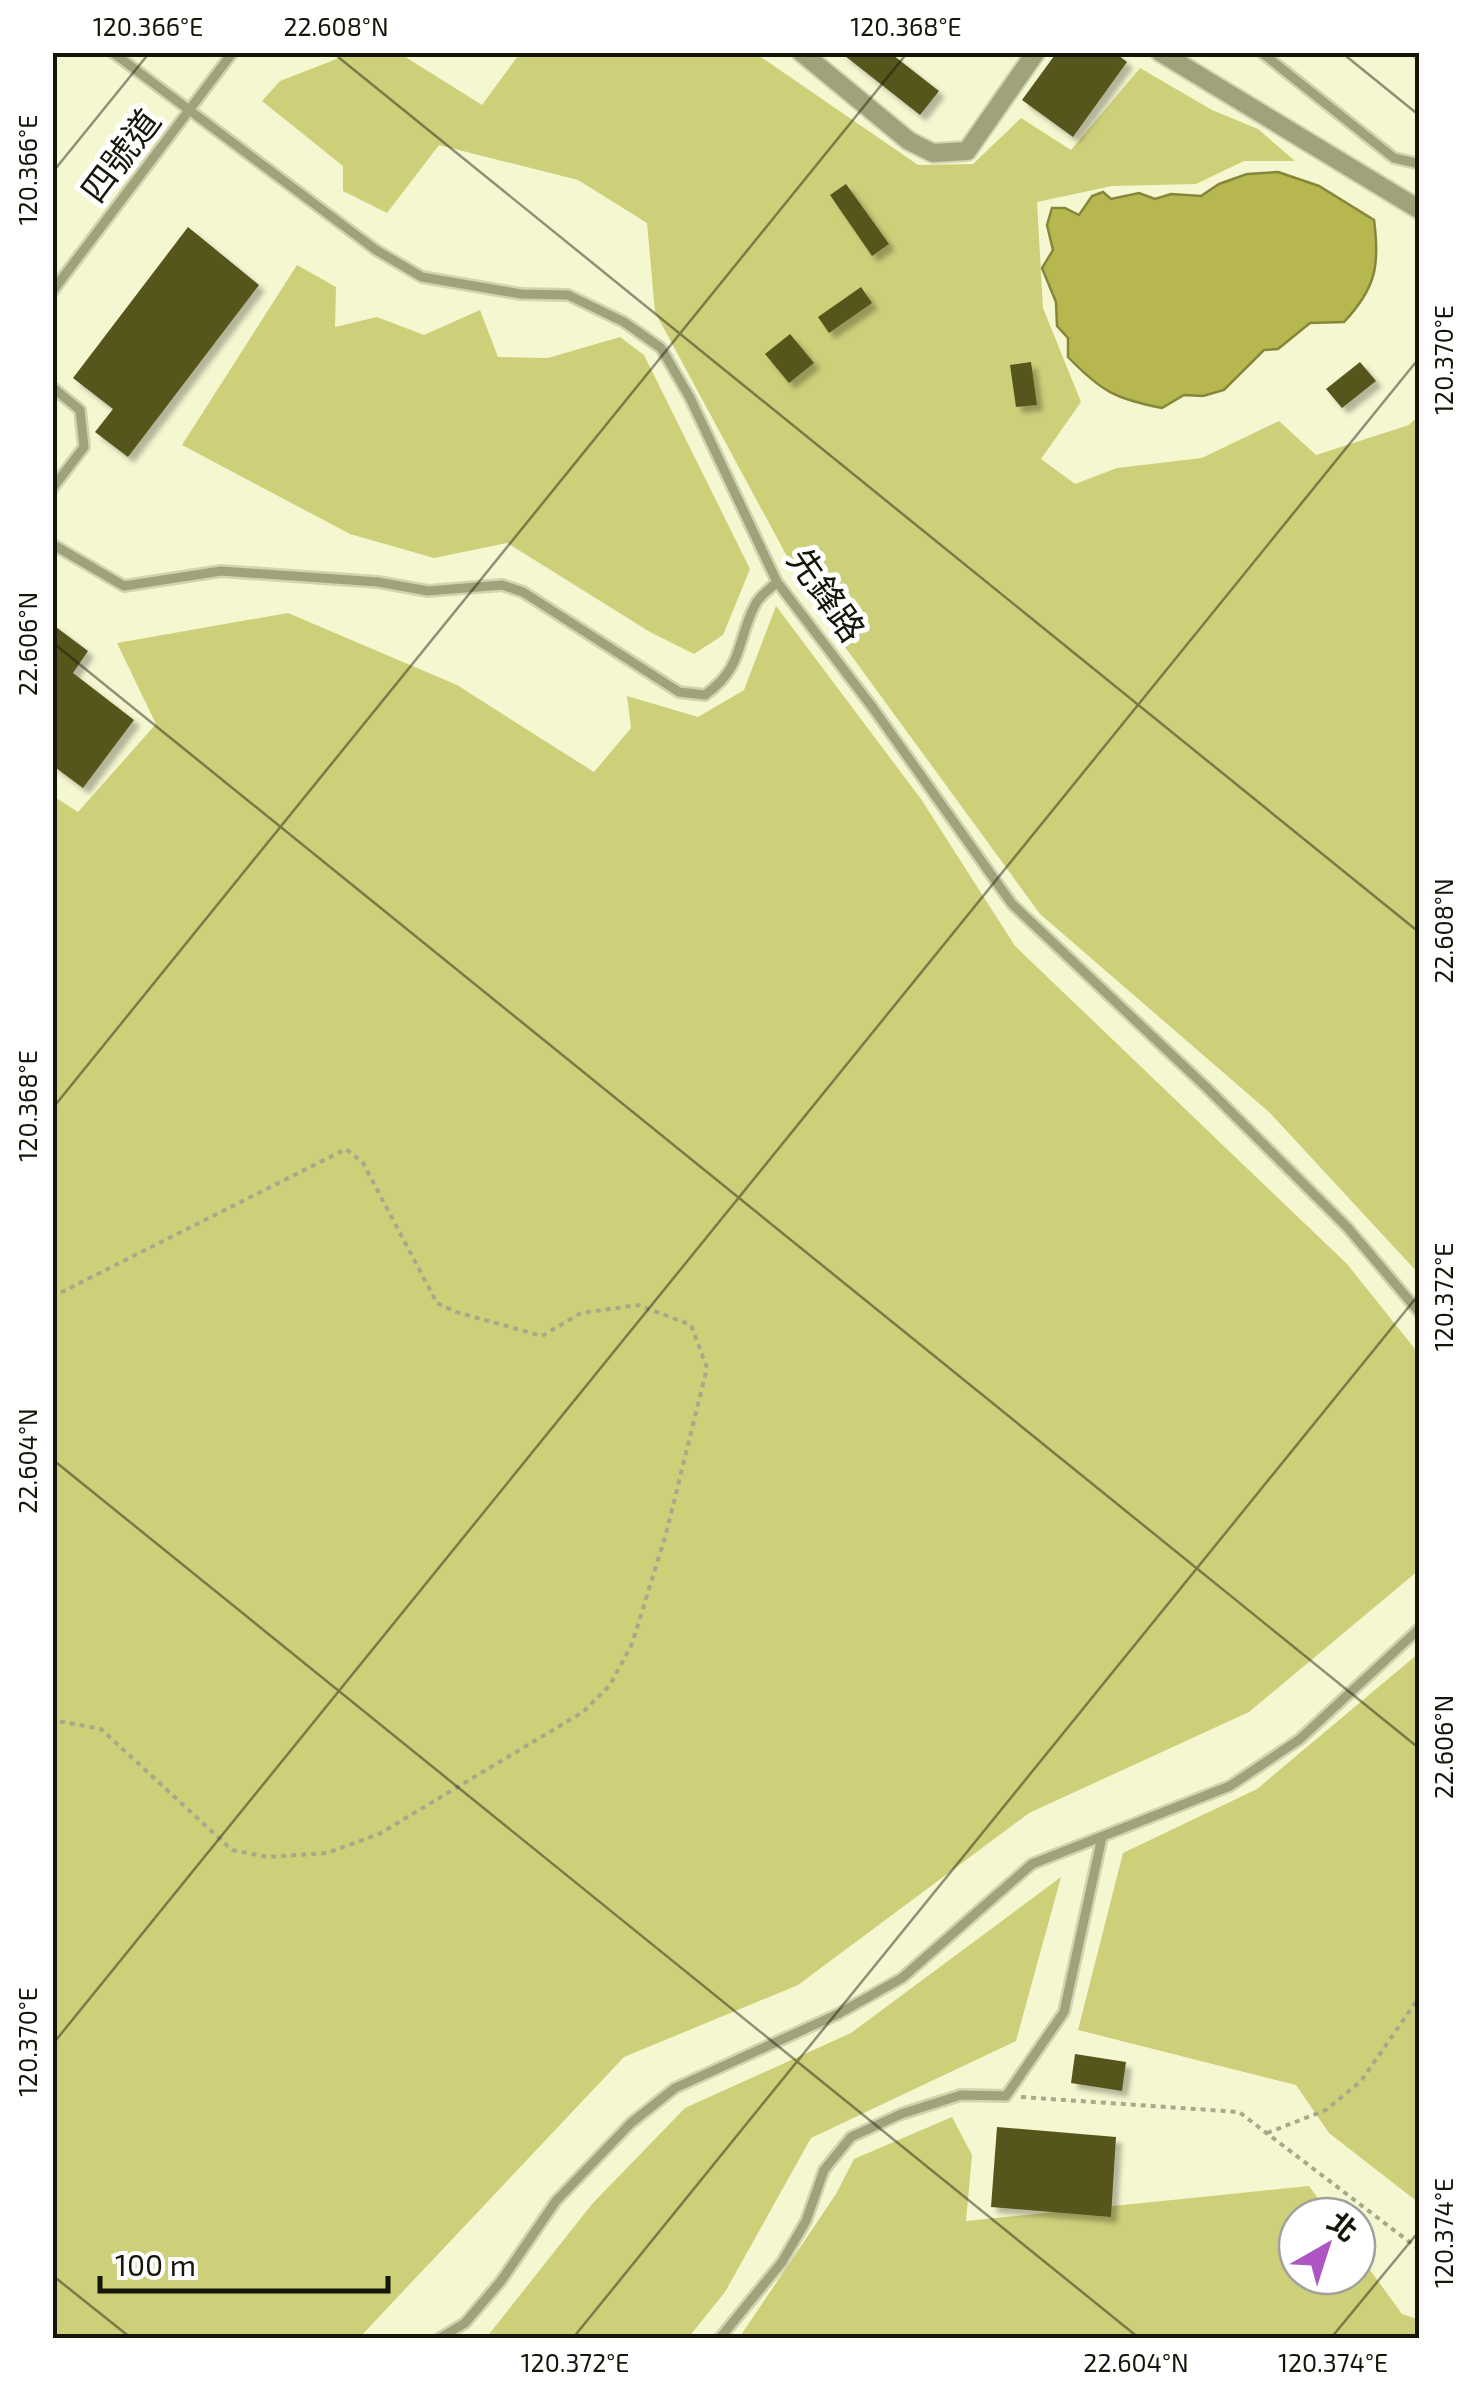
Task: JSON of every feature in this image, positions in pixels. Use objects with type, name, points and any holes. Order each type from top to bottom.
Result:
[{"type":"street","points":[[801,52],[909,141],[932,153],[967,151],[1036,52]]},
{"type":"street","points":[[1160,52],[1420,210]]},
{"type":"lane","name":"先鋒路","points":[[112,52],[376,250],[422,276],[521,294],[568,295],[624,322],[661,348],[690,398],[778,582],[1012,904],[1207,1088],[1346,1227],[1420,1313]]},
{"type":"lane","name":"四號道","points":[[52,292],[233,52]]},
{"type":"lane","points":[[1261,52],[1394,158],[1420,164]]},
{"type":"lane","points":[[52,388],[80,410],[84,447],[52,489]]},
{"type":"lane","points":[[52,544],[124,586],[222,571],[378,582],[428,591],[502,586],[524,592],[679,692],[705,695],[736,664],[756,602],[778,582]]},
{"type":"lane","points":[[440,2338],[464,2323],[501,2281],[556,2201],[631,2123],[675,2088],[838,2014],[902,1978],[1032,1864],[1230,1786],[1300,1739],[1420,1628]]},
{"type":"lane","points":[[720,2338],[782,2262],[806,2220],[824,2170],[850,2137],[901,2114],[961,2095],[1006,2096],[1064,2012],[1102,1837]]},
{"type":"path","points":[[52,1297],[346,1149],[363,1163],[437,1302],[456,1312],[542,1336],[581,1313],[638,1305],[691,1325],[707,1368],[666,1534],[632,1644],[610,1684],[583,1712],[379,1834],[328,1853],[268,1856],[232,1850],[101,1728],[52,1720]]},
{"type":"path","points":[[1267,2133],[1326,2110],[1361,2081],[1420,1996]]},
{"type":"path","points":[[1006,2096],[1238,2112],[1420,2250]]},
{"type":"shaded area","points":[[352,53],[399,53],[482,105],[520,53],[755,53],[918,165],[973,164],[1021,118],[1071,150],[1140,68],[1212,110],[1258,129],[1295,161],[1244,161],[1196,184],[1112,186],[1037,202],[1043,308],[1081,402],[1041,459],[1075,484],[1117,468],[1202,458],[1279,421],[1316,455],[1409,425],[1419,415],[1419,1274],[1269,1112],[1040,914],[810,599],[655,312],[647,223],[578,180],[439,145],[387,213],[343,191],[343,166],[262,101],[280,81]]},
{"type":"shaded area","points":[[1278,172],[1319,186],[1374,220],[1373,275],[1363,298],[1344,322],[1310,323],[1278,349],[1264,350],[1224,390],[1203,396],[1184,395],[1162,408],[1110,392],[1068,357],[1068,338],[1057,326],[1056,302],[1042,268],[1053,250],[1047,225],[1052,208],[1065,208],[1079,215],[1092,196],[1103,192],[1111,199],[1139,193],[1155,199],[1171,194],[1201,196],[1219,184],[1247,174]]},
{"type":"shaded area","points":[[297,265],[336,287],[335,327],[377,317],[424,335],[480,310],[498,357],[548,358],[620,337],[644,355],[750,569],[723,635],[694,654],[650,632],[507,543],[434,558],[350,534],[182,445]]},
{"type":"shaded area","points":[[776,606],[921,799],[1015,946],[1347,1264],[1419,1354],[1419,1570],[1249,1712],[1029,1813],[798,1985],[624,2057],[359,2338],[53,2338],[53,796],[78,812],[156,724],[117,643],[288,613],[457,685],[594,772],[631,728],[627,696],[698,717],[744,690]]},
{"type":"shaded area","points":[[1419,1653],[1419,2203],[1329,2133],[1296,2085],[1078,2030],[1123,1853],[1257,1789]]},
{"type":"shaded area","points":[[1061,1877],[1016,2041],[811,2138],[725,2292],[688,2338],[486,2338],[592,2204],[685,2108],[851,2033]]},
{"type":"shaded area","points":[[952,2117],[972,2155],[966,2221],[1309,2186],[1316,2196],[1277,2196],[1277,2296],[1377,2296],[1377,2280],[1402,2314],[1420,2320],[1419,2338],[739,2338],[836,2194],[854,2159]]},
{"type":"building","points":[[840,52],[889,52],[939,91],[920,115]]},
{"type":"building","points":[[1057,52],[1114,52],[1127,62],[1073,137],[1022,100]]},
{"type":"building","points":[[846,184],[889,244],[872,256],[830,195]]},
{"type":"building","points":[[188,227],[259,285],[128,457],[95,432],[113,409],[73,378]]},
{"type":"building","points":[[861,287],[872,303],[829,333],[818,317]]},
{"type":"building","points":[[790,334],[814,363],[789,383],[765,354]]},
{"type":"building","points":[[1031,362],[1037,405],[1016,407],[1010,365]]},
{"type":"building","points":[[1360,362],[1376,381],[1342,408],[1326,389]]},
{"type":"building","points":[[52,624],[88,651],[73,673],[134,720],[83,788],[52,765]]},
{"type":"building","points":[[1075,2054],[1126,2062],[1122,2091],[1071,2083]]},
{"type":"building","points":[[997,2127],[1116,2137],[1111,2217],[991,2207]]}]
